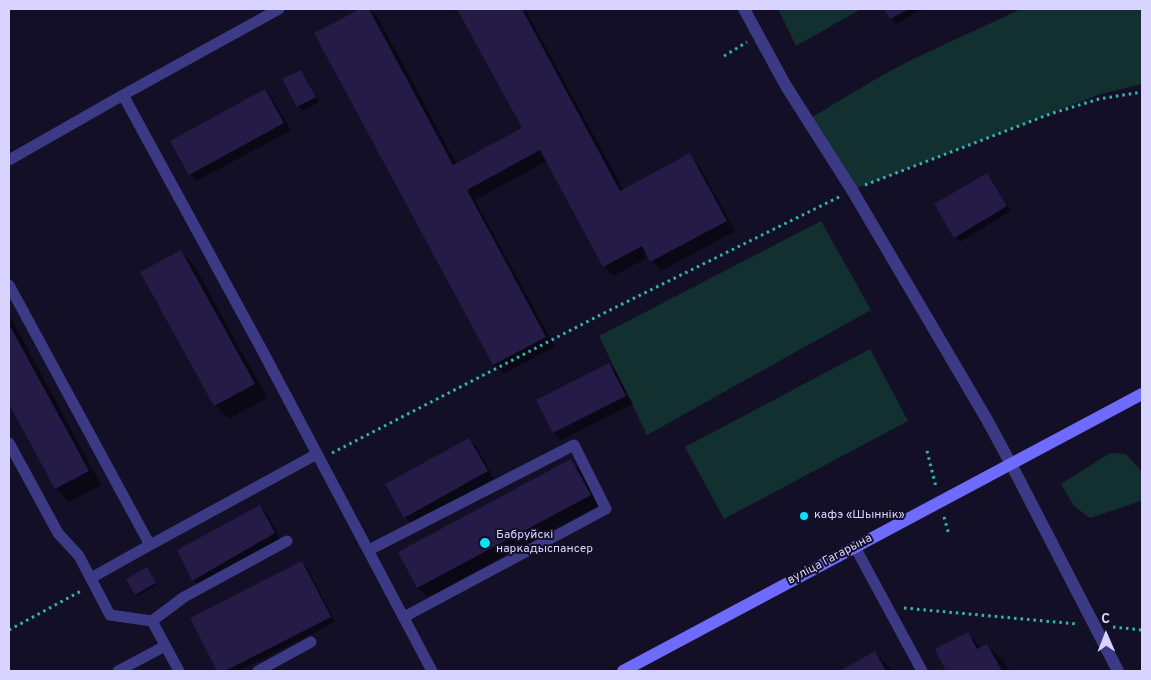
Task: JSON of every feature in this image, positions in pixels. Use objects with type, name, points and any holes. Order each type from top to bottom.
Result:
[{"type":"main road","name":"вуліца Гагарына","points":[[623,671],[1142,394]]},
{"type":"street","points":[[744,9],[786,86],[852,190],[986,418],[1118,671]]},
{"type":"lane","points":[[9,160],[279,9]]},
{"type":"lane","points":[[123,95],[319,456],[432,671]]},
{"type":"lane","points":[[9,285],[150,545]]},
{"type":"lane","points":[[9,443],[58,533],[79,556],[110,615],[152,621],[184,596],[287,541]]},
{"type":"lane","points":[[369,550],[574,445],[606,509],[404,617]]},
{"type":"lane","points":[[92,581],[150,545],[319,456]]},
{"type":"lane","points":[[855,547],[922,671]]},
{"type":"lane","points":[[152,621],[179,671]]},
{"type":"lane","points":[[258,671],[311,642]]},
{"type":"lane","points":[[118,671],[165,646]]},
{"type":"path","points":[[724,56],[758,36]]},
{"type":"path","points":[[319,456],[852,190],[1050,114],[1100,99],[1142,92]]},
{"type":"path","points":[[9,630],[92,581]]},
{"type":"path","points":[[888,607],[1142,630]]},
{"type":"green space","points":[[778,9],[861,9],[796,46]]},
{"type":"green space","points":[[1021,9],[1142,9],[1142,84],[1101,94],[852,190],[807,120],[911,60]]},
{"type":"green space","points":[[821,221],[871,310],[647,435],[599,336]]},
{"type":"green space","points":[[870,349],[908,421],[724,519],[685,447]]},
{"type":"green space","points":[[1110,453],[1126,454],[1142,472],[1141,501],[1090,518],[1074,506],[1061,484]]},
{"type":"building","points":[[360,9],[369,9],[453,165],[522,128],[457,9],[522,9],[620,191],[690,153],[727,221],[650,262],[642,246],[603,267],[540,150],[467,190],[546,337],[493,365],[314,33]]},
{"type":"building","points":[[884,9],[909,9],[890,19]]},
{"type":"building","points":[[301,70],[316,97],[297,107],[282,79]]},
{"type":"building","points":[[265,89],[284,123],[189,175],[170,141]]},
{"type":"building","points":[[987,173],[1007,206],[954,238],[934,204]]},
{"type":"building","points":[[181,250],[255,384],[214,406],[140,272]]},
{"type":"building","points":[[9,324],[89,471],[55,489],[9,404]]},
{"type":"building","points":[[609,363],[626,396],[553,433],[536,400]]},
{"type":"building","points":[[469,438],[488,471],[404,518],[385,484]]},
{"type":"building","points":[[571,459],[591,495],[417,588],[398,552]]},
{"type":"building","points":[[260,505],[275,533],[192,581],[177,550]]},
{"type":"building","points":[[302,561],[331,617],[225,671],[217,671],[190,618]]},
{"type":"building","points":[[147,567],[156,583],[135,595],[126,579]]},
{"type":"building","points":[[968,632],[977,649],[987,644],[1002,671],[946,671],[935,649]]},
{"type":"building","points":[[875,651],[886,671],[839,671]]},
{"type":"place","name":"кафэ «Шыннік»","points":[[804,516]]},
{"type":"place","name":"Бабруйскі наркадыспансер","points":[[485,543]]}]
